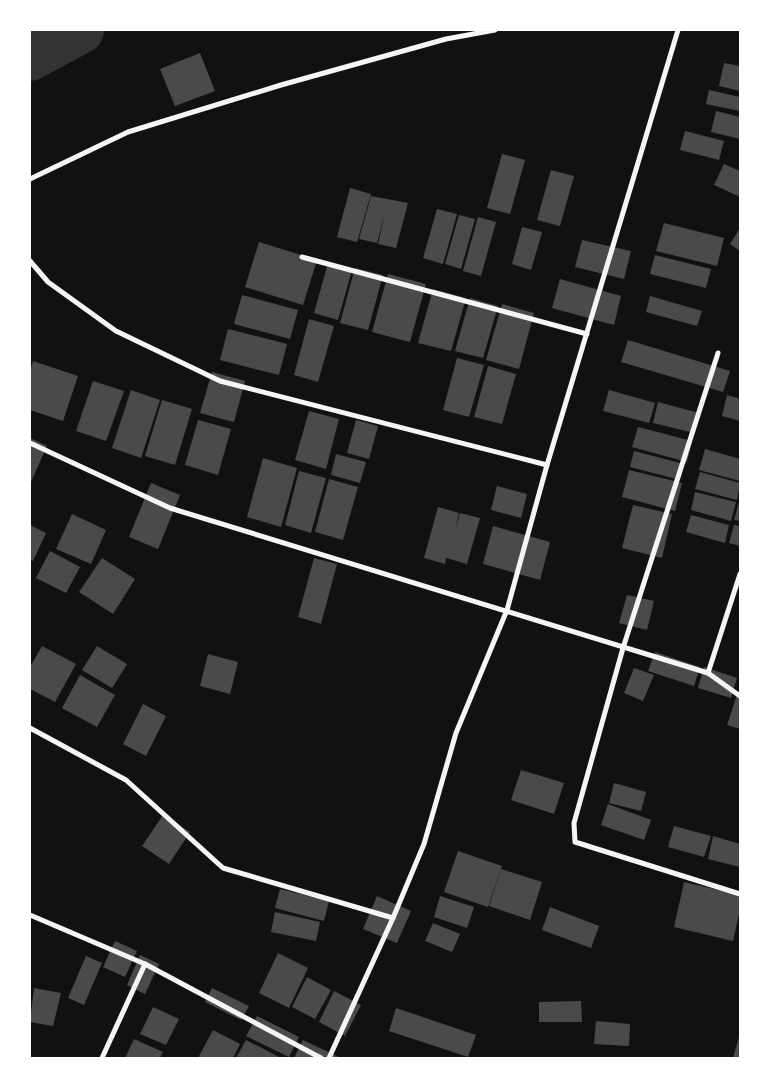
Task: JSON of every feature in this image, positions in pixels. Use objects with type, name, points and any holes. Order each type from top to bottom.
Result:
[{"type":"street","points":[[30,179],[128,132],[281,85],[446,39],[495,30]]},
{"type":"street","points":[[329,1058],[394,918],[424,844],[456,733],[507,610],[547,465],[678,30]]},
{"type":"street","points":[[302,257],[587,334]]},
{"type":"street","points":[[30,261],[48,282],[116,331],[220,381],[547,465]]},
{"type":"street","points":[[718,353],[623,648],[574,823],[575,842],[740,894]]},
{"type":"street","points":[[30,443],[170,508],[708,673],[740,696]]},
{"type":"street","points":[[708,673],[740,574]]},
{"type":"street","points":[[30,728],[126,780],[223,868],[394,918]]},
{"type":"street","points":[[30,915],[145,964],[321,1058]]},
{"type":"street","points":[[102,1058],[145,964]]},
{"type":"building","points":[[200,53],[215,91],[175,106],[160,69]]},
{"type":"building","points":[[724,63],[740,66],[740,91],[719,86]]},
{"type":"building","points":[[709,90],[740,97],[740,111],[706,104]]},
{"type":"building","points":[[716,111],[740,117],[740,139],[711,132]]},
{"type":"building","points":[[685,131],[724,141],[719,160],[680,150]]},
{"type":"building","points":[[502,154],[525,160],[510,214],[487,208]]},
{"type":"building","points":[[724,164],[740,171],[740,197],[714,185]]},
{"type":"building","points":[[551,170],[574,176],[560,226],[537,220]]},
{"type":"building","points":[[350,188],[371,194],[357,242],[337,237]]},
{"type":"building","points":[[371,196],[408,203],[396,248],[378,244],[385,213],[377,243],[359,239]]},
{"type":"building","points":[[437,209],[457,214],[443,264],[423,258]]},
{"type":"building","points":[[459,215],[475,219],[461,269],[445,264]]},
{"type":"building","points":[[478,217],[496,222],[481,276],[463,271]]},
{"type":"building","points":[[664,223],[724,238],[717,266],[656,251]]},
{"type":"building","points":[[522,227],[542,232],[531,270],[512,264]]},
{"type":"building","points":[[740,228],[740,251],[730,244]]},
{"type":"building","points":[[582,240],[631,251],[624,279],[575,267]]},
{"type":"building","points":[[259,242],[317,260],[303,305],[245,287]]},
{"type":"building","points":[[655,255],[711,269],[706,288],[650,274]]},
{"type":"building","points":[[328,263],[352,270],[338,320],[314,313]]},
{"type":"building","points":[[355,268],[383,275],[368,330],[340,323]]},
{"type":"building","points":[[388,274],[426,284],[410,342],[372,332]]},
{"type":"building","points":[[560,279],[621,296],[614,325],[552,308]]},
{"type":"building","points":[[433,289],[466,298],[451,351],[418,343]]},
{"type":"building","points":[[242,295],[298,310],[290,339],[234,324]]},
{"type":"building","points":[[650,296],[702,311],[697,326],[646,312]]},
{"type":"building","points":[[470,298],[498,306],[483,358],[455,351]]},
{"type":"building","points":[[502,304],[534,313],[519,369],[486,360]]},
{"type":"building","points":[[309,319],[334,326],[318,382],[294,375]]},
{"type":"building","points":[[228,329],[287,344],[279,375],[220,360]]},
{"type":"building","points":[[628,340],[730,371],[723,392],[621,362]]},
{"type":"building","points":[[457,358],[484,365],[469,417],[443,410]]},
{"type":"building","points":[[33,361],[78,376],[63,421],[30,410],[30,371]]},
{"type":"building","points":[[488,366],[516,374],[502,424],[474,417]]},
{"type":"building","points":[[212,372],[245,381],[234,422],[200,413]]},
{"type":"building","points":[[93,381],[124,391],[106,441],[76,431]]},
{"type":"building","points":[[131,390],[160,400],[141,458],[112,448]]},
{"type":"building","points":[[609,390],[655,403],[649,423],[603,411]]},
{"type":"building","points":[[727,395],[740,399],[740,421],[722,416]]},
{"type":"building","points":[[162,400],[192,409],[175,465],[145,456]]},
{"type":"building","points":[[658,402],[699,413],[694,433],[653,423]]},
{"type":"building","points":[[309,411],[339,419],[326,469],[295,460]]},
{"type":"building","points":[[198,420],[231,429],[218,475],[185,465]]},
{"type":"building","points":[[356,420],[378,426],[369,459],[347,453]]},
{"type":"building","points":[[638,427],[692,441],[687,462],[632,447]]},
{"type":"building","points":[[30,438],[47,446],[30,484]]},
{"type":"building","points":[[705,449],[740,459],[740,481],[699,470]]},
{"type":"building","points":[[634,451],[684,464],[680,480],[630,467]]},
{"type":"building","points":[[336,454],[366,462],[360,483],[331,475]]},
{"type":"building","points":[[263,458],[297,468],[281,527],[247,517]]},
{"type":"building","points":[[629,470],[682,483],[675,511],[622,497]]},
{"type":"building","points":[[299,471],[326,478],[311,533],[285,525]]},
{"type":"building","points":[[700,472],[740,483],[737,500],[695,489]]},
{"type":"building","points":[[329,479],[358,487],[343,540],[315,532]]},
{"type":"building","points":[[151,483],[180,495],[158,549],[129,537]]},
{"type":"building","points":[[497,486],[527,494],[521,518],[491,510]]},
{"type":"building","points":[[695,492],[736,502],[731,521],[691,510]]},
{"type":"building","points":[[740,499],[740,521],[734,520]]},
{"type":"building","points":[[633,505],[672,514],[662,558],[622,548]]},
{"type":"building","points":[[438,507],[459,513],[455,530],[460,513],[480,518],[467,564],[446,558],[445,564],[424,558]]},
{"type":"building","points":[[72,514],[106,530],[91,564],[56,549]]},
{"type":"building","points":[[691,515],[729,525],[725,543],[686,532]]},
{"type":"building","points":[[30,525],[46,533],[33,561],[30,559]]},
{"type":"building","points":[[734,525],[740,526],[740,546],[729,543]]},
{"type":"building","points":[[493,526],[550,542],[540,580],[483,564]]},
{"type":"building","points":[[50,551],[80,567],[66,593],[36,578]]},
{"type":"building","points":[[102,558],[135,579],[113,614],[79,592]]},
{"type":"building","points":[[314,558],[337,564],[321,624],[298,617]]},
{"type":"building","points":[[627,595],[654,601],[647,630],[619,623]]},
{"type":"building","points":[[42,646],[76,664],[55,702],[30,689],[30,667]]},
{"type":"building","points":[[97,646],[127,664],[112,688],[82,670]]},
{"type":"building","points":[[655,652],[700,667],[694,686],[648,671]]},
{"type":"building","points":[[208,654],[238,662],[230,694],[200,686]]},
{"type":"building","points":[[704,667],[737,678],[731,698],[698,688]]},
{"type":"building","points":[[634,668],[654,675],[643,701],[624,693]]},
{"type":"building","points":[[80,675],[115,695],[97,727],[62,708]]},
{"type":"building","points":[[738,692],[740,693],[740,729],[727,725]]},
{"type":"building","points":[[143,704],[166,716],[146,756],[123,744]]},
{"type":"building","points":[[521,770],[564,783],[554,814],[511,800]]},
{"type":"building","points":[[614,783],[646,792],[641,811],[609,803]]},
{"type":"building","points":[[608,804],[651,820],[644,840],[601,825]]},
{"type":"building","points":[[163,815],[190,832],[169,864],[142,846]]},
{"type":"building","points":[[674,826],[711,836],[704,857],[668,847]]},
{"type":"building","points":[[713,836],[740,844],[740,867],[708,859]]},
{"type":"building","points":[[458,851],[502,866],[488,907],[444,892]]},
{"type":"building","points":[[501,869],[542,882],[530,920],[489,906]]},
{"type":"building","points":[[684,882],[740,895],[740,909],[733,941],[674,927]]},
{"type":"building","points":[[280,889],[329,901],[324,921],[275,908]]},
{"type":"building","points":[[377,896],[411,911],[397,943],[363,929]]},
{"type":"building","points":[[440,896],[474,907],[467,928],[434,917]]},
{"type":"building","points":[[550,907],[599,926],[591,948],[542,930]]},
{"type":"building","points":[[275,912],[320,922],[316,941],[271,932]]},
{"type":"building","points":[[433,923],[460,934],[452,952],[425,941]]},
{"type":"building","points":[[115,941],[137,951],[125,977],[103,967]]},
{"type":"building","points":[[278,953],[308,968],[289,1008],[259,993]]},
{"type":"building","points":[[140,955],[159,964],[145,994],[127,985]]},
{"type":"building","points":[[86,956],[102,963],[84,1005],[68,998]]},
{"type":"building","points":[[307,977],[331,990],[315,1019],[292,1007]]},
{"type":"building","points":[[34,988],[61,993],[53,1026],[30,1022]]},
{"type":"building","points":[[212,988],[249,1006],[241,1020],[205,1002]]},
{"type":"building","points":[[334,991],[361,1005],[345,1036],[319,1022]]},
{"type":"building","points":[[581,1001],[582,1022],[539,1022],[539,1002]]},
{"type":"building","points":[[153,1007],[179,1019],[166,1045],[140,1034]]},
{"type":"building","points":[[396,1008],[476,1035],[468,1057],[389,1031]]},
{"type":"building","points":[[257,1016],[299,1037],[289,1057],[246,1036]]},
{"type":"building","points":[[596,1021],[630,1024],[629,1046],[594,1044]]},
{"type":"building","points":[[213,1030],[240,1044],[233,1058],[198,1058]]},
{"type":"building","points":[[739,1037],[740,1058],[733,1058]]},
{"type":"building","points":[[134,1039],[163,1052],[160,1058],[125,1058]]},
{"type":"building","points":[[246,1040],[281,1058],[236,1058]]},
{"type":"building","points":[[303,1040],[341,1058],[294,1058]]},
{"type":"waterway","points":[[30,57],[80,30]]}]
